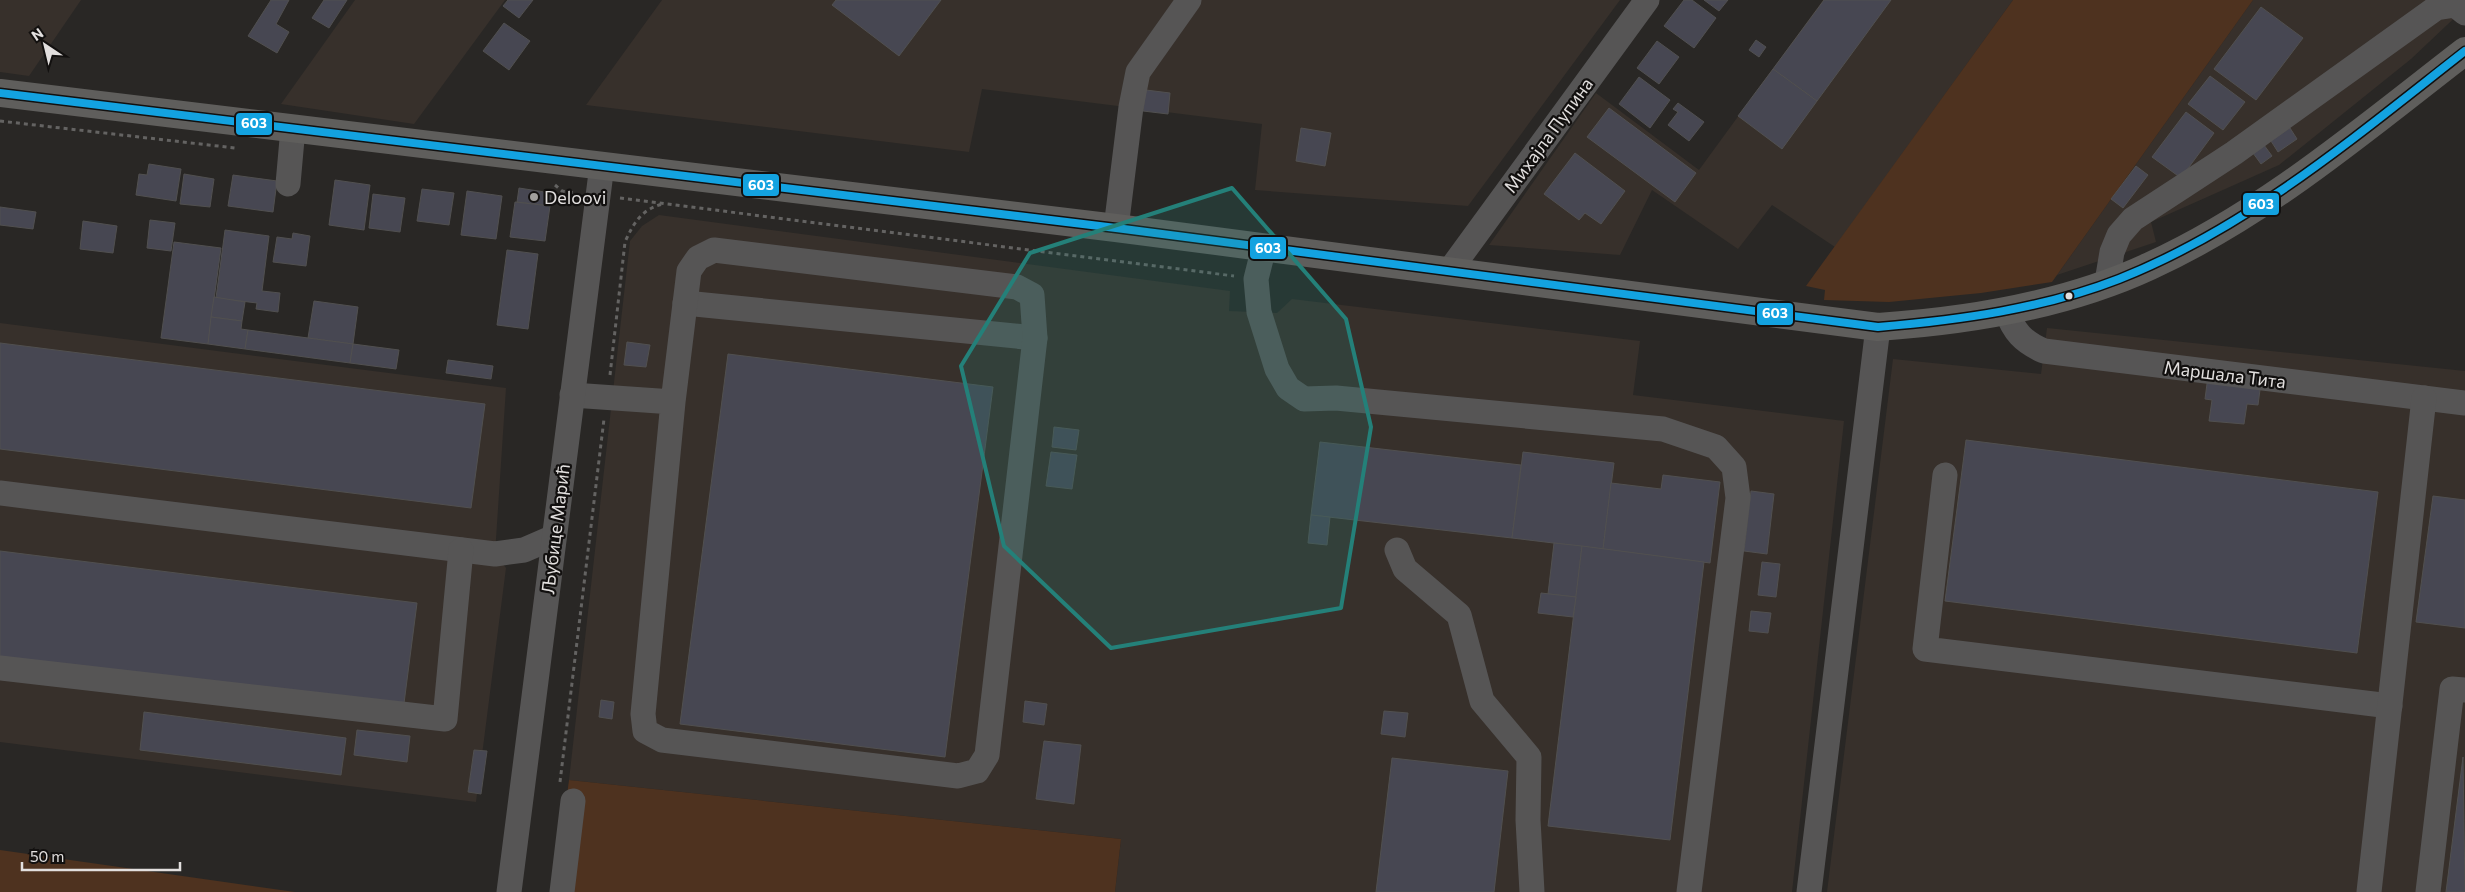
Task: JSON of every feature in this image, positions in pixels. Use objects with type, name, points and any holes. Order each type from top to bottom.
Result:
[{"type":"main road","points":[[0,93],[1116,228],[1878,327],[1943,321],[2006,310],[2062,297],[2149,267],[2185,248],[2275,194],[2326,159],[2465,51]]},
{"type":"street","points":[[1116,228],[1131,108],[1138,72],[1189,0]]},
{"type":"street","name":"Михајла Пупина","points":[[1450,270],[1646,0]]},
{"type":"street","points":[[2107,282],[2112,252],[2119,235],[2133,219],[2234,153],[2430,11],[2436,8],[2455,5],[2465,13]]},
{"type":"street","points":[[288,184],[293,128]]},
{"type":"street","name":"Љубице Марић","points":[[509,892],[602,165]]},
{"type":"street","points":[[1264,247],[1256,279],[1259,312],[1277,369],[1288,388],[1304,399],[1336,398],[1664,430],[1716,447],[1734,467],[1738,498],[1688,892]]},
{"type":"street","points":[[714,250],[1017,287],[1032,296],[1035,338],[987,755],[977,771],[958,776],[662,740],[645,730],[643,714],[673,402],[689,271],[698,258],[714,250]]},
{"type":"street","points":[[685,303],[1035,338]]},
{"type":"street","name":"Маршала Тита","points":[[2006,310],[2013,329],[2026,343],[2044,352],[2465,403]]},
{"type":"street","points":[[1809,892],[1878,327]]},
{"type":"street","points":[[572,395],[673,402]]},
{"type":"street","points":[[2369,892],[2424,398]]},
{"type":"street","points":[[1944,475],[1924,649],[2390,706]]},
{"type":"street","points":[[0,493],[495,554],[524,550],[554,537]]},
{"type":"street","points":[[0,668],[445,719],[461,550]]},
{"type":"street","points":[[1397,550],[1405,569],[1459,615],[1482,701],[1529,757],[1528,820],[1532,892]]},
{"type":"street","points":[[2428,892],[2452,689],[2465,690]]},
{"type":"street","points":[[562,892],[567,792]]},
{"type":"path","points":[[0,120],[242,149]]},
{"type":"path","points":[[551,182],[562,191],[598,196],[668,203],[1256,279]]},
{"type":"path","points":[[567,792],[607,397],[625,242],[633,225],[642,214],[650,207],[668,203]]},
{"type":"highlighted area","points":[[1232,188],[1346,319],[1371,427],[1341,608],[1111,648],[1004,546],[961,366],[1030,253]]},
{"type":"shaded area","points":[[0,0],[81,0],[29,76],[0,72]]},
{"type":"shaded area","points":[[355,0],[505,0],[414,124],[281,104]]},
{"type":"shaded area","points":[[662,0],[1620,0],[1468,206],[1255,190],[1262,124],[982,89],[969,152],[586,105]]},
{"type":"shaded area","points":[[1823,0],[2013,0],[1835,247],[1772,205],[1738,249],[1652,190],[1620,255],[1489,245],[1596,93],[1699,170]]},
{"type":"shaded area","points":[[2013,0],[2253,0],[2052,282],[1981,293],[1889,302],[1824,300],[1825,290],[1806,286]]},
{"type":"shaded area","points":[[2253,0],[2465,0],[2465,8],[2411,59],[2279,165],[2151,222],[2156,242],[2057,275]]},
{"type":"shaded area","points":[[659,215],[1230,291],[1229,311],[1277,313],[1292,299],[1640,341],[1633,395],[1844,421],[1792,892],[1115,892],[1121,839],[569,780],[630,241],[642,226]]},
{"type":"shaded area","points":[[0,323],[506,388],[495,554],[506,568],[476,802],[0,742]]},
{"type":"shaded area","points":[[2047,328],[2465,371],[2465,892],[1827,892],[1893,359],[2041,374]]},
{"type":"shaded area","points":[[569,780],[1121,839],[1115,892],[554,892]]},
{"type":"shaded area","points":[[0,850],[295,892],[0,892]]},
{"type":"building","points":[[271,0],[289,0],[276,24],[289,32],[277,53],[248,36]]},
{"type":"building","points":[[324,0],[347,0],[329,28],[312,18]]},
{"type":"building","points":[[508,0],[533,0],[519,18],[503,6]]},
{"type":"building","points":[[836,0],[941,0],[899,56],[832,5]]},
{"type":"building","points":[[1684,0],[1692,0],[1716,18],[1694,48],[1664,26]]},
{"type":"building","points":[[1704,0],[1728,0],[1719,11]]},
{"type":"building","points":[[1824,0],[1891,0],[1817,101],[1773,69]]},
{"type":"building","points":[[2261,7],[2303,38],[2256,100],[2214,69]]},
{"type":"building","points":[[504,23],[530,41],[509,70],[483,51]]},
{"type":"building","points":[[1756,40],[1766,47],[1759,57],[1749,50]]},
{"type":"building","points":[[1657,41],[1679,57],[1659,84],[1637,68]]},
{"type":"building","points":[[1773,69],[1817,101],[1782,149],[1738,116]]},
{"type":"building","points":[[2210,76],[2245,102],[2223,130],[2188,104]]},
{"type":"building","points":[[1639,77],[1670,100],[1650,128],[1619,104]]},
{"type":"building","points":[[1146,90],[1170,93],[1168,114],[1143,111]]},
{"type":"building","points":[[1678,103],[1704,122],[1689,141],[1668,125],[1678,112],[1673,109]]},
{"type":"building","points":[[1609,108],[1696,173],[1675,202],[1587,137]]},
{"type":"building","points":[[2186,112],[2214,133],[2181,178],[2152,157]]},
{"type":"building","points":[[1301,128],[1331,133],[1325,166],[1296,161]]},
{"type":"building","points":[[2290,128],[2297,139],[2278,152],[2271,141]]},
{"type":"building","points":[[2264,145],[2272,156],[2261,164],[2253,153]]},
{"type":"building","points":[[1575,153],[1625,191],[1601,224],[1585,213],[1579,220],[1544,194]]},
{"type":"building","points":[[149,164],[181,169],[176,201],[136,195],[139,174],[147,175]]},
{"type":"building","points":[[2136,166],[2148,175],[2123,208],[2111,199]]},
{"type":"building","points":[[184,174],[214,179],[210,207],[180,204]]},
{"type":"building","points":[[233,175],[277,181],[273,212],[228,206]]},
{"type":"building","points":[[335,180],[370,185],[364,230],[329,225]]},
{"type":"building","name":"Deloovi","points":[[519,188],[551,193],[550,206],[517,202]]},
{"type":"building","points":[[422,189],[454,193],[449,225],[417,221]]},
{"type":"building","points":[[467,191],[502,196],[496,239],[461,235]]},
{"type":"building","points":[[373,194],[405,198],[400,232],[369,228]]},
{"type":"building","points":[[515,202],[550,206],[545,241],[510,237]]},
{"type":"building","points":[[0,207],[36,212],[33,229],[0,225]]},
{"type":"building","points":[[150,220],[175,223],[171,251],[147,248]]},
{"type":"building","points":[[83,221],[117,226],[113,253],[80,249]]},
{"type":"building","points":[[225,230],[269,236],[262,291],[280,293],[278,312],[256,309],[257,303],[216,298]]},
{"type":"building","points":[[293,233],[310,236],[306,266],[273,262],[277,237],[292,239]]},
{"type":"building","points":[[174,242],[221,248],[208,344],[161,338]]},
{"type":"building","points":[[507,250],[538,254],[528,329],[497,325]]},
{"type":"building","points":[[214,297],[245,302],[242,321],[211,317]]},
{"type":"building","points":[[314,301],[358,307],[353,344],[308,338]]},
{"type":"building","points":[[211,317],[242,321],[241,329],[248,330],[245,349],[208,344]]},
{"type":"building","points":[[248,330],[353,344],[350,363],[245,349]]},
{"type":"building","points":[[627,342],[650,345],[646,367],[624,365]]},
{"type":"building","points":[[0,343],[485,404],[471,508],[0,449]]},
{"type":"building","points":[[353,344],[399,350],[396,369],[350,363]]},
{"type":"building","points":[[728,354],[993,387],[945,757],[680,724]]},
{"type":"building","points":[[448,360],[493,366],[491,379],[446,373]]},
{"type":"building","points":[[2208,376],[2261,382],[2258,405],[2247,404],[2244,424],[2209,421],[2212,400],[2205,399]]},
{"type":"building","points":[[1054,427],[1079,430],[1076,450],[1052,447]]},
{"type":"building","points":[[1966,440],[2378,492],[2357,653],[1945,601]]},
{"type":"building","points":[[1320,442],[1521,465],[1512,538],[1311,515]]},
{"type":"building","points":[[1051,452],[1077,455],[1072,489],[1046,486]]},
{"type":"building","points":[[1523,452],[1614,463],[1603,549],[1512,538]]},
{"type":"building","points":[[1663,475],[1720,482],[1710,563],[1603,549],[1611,483],[1661,489]]},
{"type":"building","points":[[1751,491],[1774,494],[1767,554],[1744,551]]},
{"type":"building","points":[[2433,496],[2465,500],[2465,628],[2416,622]]},
{"type":"building","points":[[1311,515],[1330,517],[1327,545],[1308,543]]},
{"type":"building","points":[[1554,543],[1582,546],[1576,597],[1548,594]]},
{"type":"building","points":[[1582,546],[1704,562],[1670,840],[1548,826]]},
{"type":"building","points":[[0,551],[417,603],[403,711],[0,660]]},
{"type":"building","points":[[1762,562],[1780,564],[1776,597],[1758,595]]},
{"type":"building","points":[[1541,593],[1576,597],[1573,617],[1538,613]]},
{"type":"building","points":[[1751,611],[1771,613],[1768,633],[1749,631]]},
{"type":"building","points":[[601,700],[614,702],[612,719],[599,717]]},
{"type":"building","points":[[1025,701],[1047,704],[1044,725],[1023,722]]},
{"type":"building","points":[[1384,711],[1408,713],[1405,737],[1381,734]]},
{"type":"building","points":[[144,712],[346,738],[341,775],[140,750]]},
{"type":"building","points":[[357,730],[410,736],[407,762],[354,755]]},
{"type":"building","points":[[1044,741],[1081,745],[1074,804],[1036,799]]},
{"type":"building","points":[[474,750],[487,751],[481,794],[468,792]]},
{"type":"building","points":[[2463,757],[2465,892],[2446,892]]},
{"type":"building","points":[[1392,758],[1508,771],[1494,892],[1376,892]]},
{"type":"transit line","name":"603","points":[[0,93],[1116,228],[1878,327],[1970,317],[2031,306],[2119,279],[2166,258],[2212,234],[2300,178],[2465,51]]},
{"type":"place","name":"Deloovi","points":[[534,197]]}]
